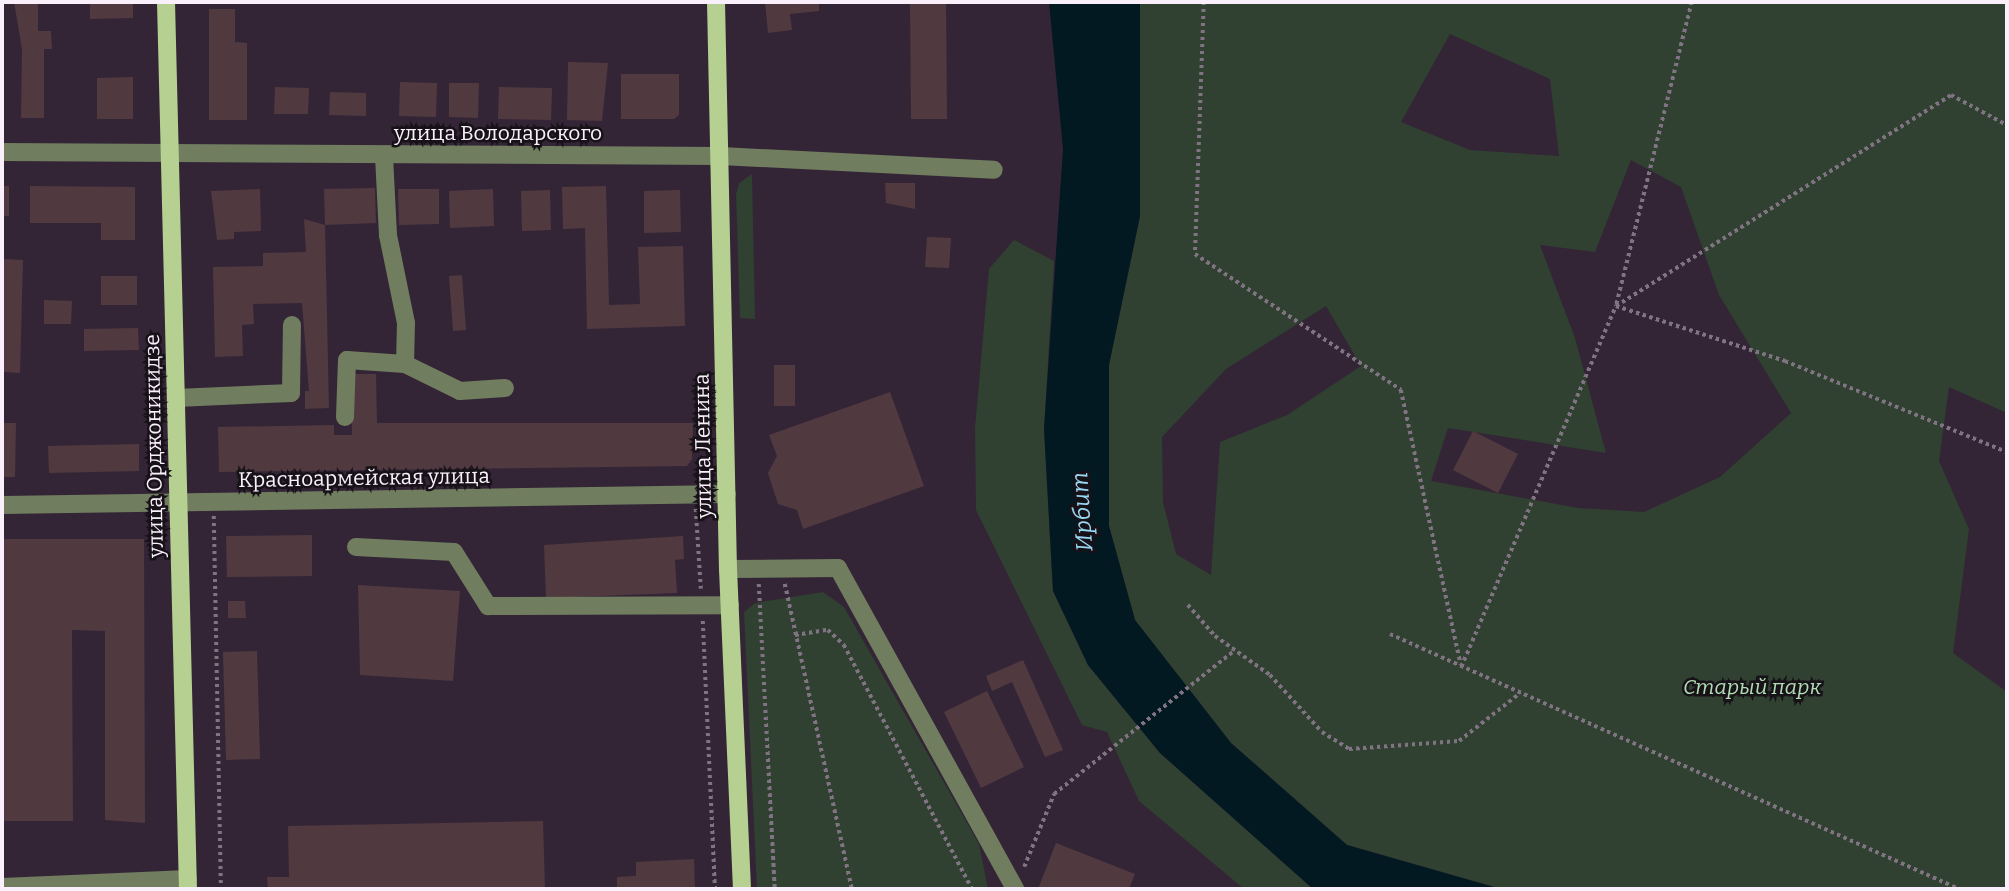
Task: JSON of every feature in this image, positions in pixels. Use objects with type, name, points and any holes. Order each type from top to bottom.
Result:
[{"type":"main road","name":"улица Орджоникидзе","points":[[166,2],[188,884]]},
{"type":"main road","name":"улица Ленина","points":[[716,2],[728,569],[742,889]]},
{"type":"street","name":"улица Володарского","points":[[2,152],[721,156],[994,170]]},
{"type":"street","points":[[384,156],[388,235],[406,323],[405,364]]},
{"type":"street","points":[[176,398],[291,393],[292,326]]},
{"type":"street","points":[[345,417],[347,360],[405,364],[460,391],[505,388]]},
{"type":"street","name":"Красноармейская улица","points":[[2,505],[178,505],[727,494]]},
{"type":"street","points":[[355,547],[454,552],[488,606],[730,606]]},
{"type":"street","points":[[728,569],[838,568],[1016,888]]},
{"type":"street","points":[[2,887],[188,884]]},
{"type":"path","points":[[1204,2],[1195,254],[1401,390],[1461,667]]},
{"type":"path","points":[[1461,667],[1616,306],[1692,2]]},
{"type":"path","points":[[1616,306],[1951,95],[2007,125]]},
{"type":"path","points":[[1616,306],[1786,361],[2007,452]]},
{"type":"path","points":[[695,493],[715,889]]},
{"type":"path","points":[[214,504],[221,889]]},
{"type":"path","points":[[758,568],[775,889]]},
{"type":"path","points":[[782,569],[852,889]]},
{"type":"path","points":[[1188,605],[1234,651],[1270,675],[1322,732],[1362,751],[1459,741],[1520,693]]},
{"type":"path","points":[[795,635],[828,630],[844,645],[972,889]]},
{"type":"path","points":[[1390,634],[1959,889]]},
{"type":"path","points":[[1016,888],[1054,793],[1234,651]]},
{"type":"green space","name":"Старый парк","points":[[1140,2],[2007,2],[2007,413],[1949,387],[1939,461],[1969,529],[1953,653],[2007,692],[2007,889],[1501,889],[1347,845],[1231,743],[1135,620],[1109,526],[1109,364],[1140,216]],"holes":[[[1450,34],[1550,79],[1559,156],[1470,150],[1401,122]],[[1631,160],[1681,187],[1719,295],[1791,413],[1720,477],[1644,512],[1578,508],[1431,481],[1448,428],[1606,453],[1575,338],[1540,245],[1595,252]],[[1326,306],[1361,366],[1287,415],[1220,442],[1211,575],[1176,554],[1163,502],[1162,437],[1226,369]]]},
{"type":"green space","points":[[752,174],[755,319],[740,318],[736,194],[739,183]]},
{"type":"green space","points":[[1014,240],[1054,261],[1044,429],[1053,591],[1088,665],[1160,753],[1313,889],[1244,889],[1139,801],[1107,732],[1082,725],[976,510],[975,428],[989,269]]},
{"type":"green space","points":[[823,592],[844,607],[979,844],[988,889],[757,889],[744,612],[755,603]]},
{"type":"water","name":"Ирбит","points":[[1049,2],[1140,2],[1140,216],[1109,365],[1109,526],[1135,620],[1231,743],[1347,845],[1501,889],[1313,889],[1160,753],[1088,665],[1053,591],[1044,429],[1063,149]]},
{"type":"building","points":[[14,2],[38,2],[38,31],[51,31],[52,49],[44,49],[44,118],[21,118],[22,49]]},
{"type":"building","points":[[90,2],[133,2],[133,18],[90,19]]},
{"type":"building","points":[[765,2],[819,2],[819,11],[790,14],[792,30],[768,33]]},
{"type":"building","points":[[910,2],[946,2],[947,119],[911,119]]},
{"type":"building","points":[[209,9],[235,9],[235,42],[247,43],[247,120],[209,120]]},
{"type":"building","points":[[568,62],[608,63],[602,121],[567,120]]},
{"type":"building","points":[[621,74],[679,74],[679,115],[674,119],[621,119]]},
{"type":"building","points":[[133,77],[133,119],[97,119],[97,78]]},
{"type":"building","points":[[400,82],[437,83],[436,117],[399,116]]},
{"type":"building","points":[[449,83],[479,83],[478,118],[449,117]]},
{"type":"building","points":[[275,87],[309,88],[308,114],[274,114]]},
{"type":"building","points":[[499,87],[552,88],[551,120],[498,119]]},
{"type":"building","points":[[330,92],[366,93],[366,116],[329,115]]},
{"type":"building","points":[[885,183],[915,183],[915,209],[886,203]]},
{"type":"building","points":[[2,186],[9,186],[9,216],[2,216]]},
{"type":"building","points":[[30,186],[135,187],[135,240],[101,240],[101,223],[30,223]]},
{"type":"building","points":[[606,186],[609,305],[640,304],[638,247],[683,246],[685,326],[587,329],[585,228],[563,229],[562,187]]},
{"type":"building","points":[[375,188],[376,223],[325,225],[324,189]]},
{"type":"building","points":[[260,189],[261,231],[234,232],[234,239],[217,240],[211,191]]},
{"type":"building","points":[[398,189],[439,189],[439,224],[399,225]]},
{"type":"building","points":[[493,189],[494,226],[450,228],[449,191]]},
{"type":"building","points":[[550,190],[551,230],[522,231],[521,191]]},
{"type":"building","points":[[680,190],[681,232],[644,233],[644,191]]},
{"type":"building","points":[[304,219],[325,225],[329,408],[305,409],[305,391],[309,391],[302,303],[253,304],[254,324],[242,325],[243,356],[215,357],[213,267],[263,266],[263,253],[306,252]]},
{"type":"building","points":[[927,237],[951,238],[949,268],[925,267]]},
{"type":"building","points":[[4,259],[23,260],[20,373],[2,372]]},
{"type":"building","points":[[462,275],[466,330],[453,331],[449,276]]},
{"type":"building","points":[[101,276],[137,276],[137,305],[101,305]]},
{"type":"building","points":[[44,300],[72,301],[71,324],[44,324]]},
{"type":"building","points":[[138,328],[139,350],[84,351],[84,329]]},
{"type":"building","points":[[774,365],[795,365],[795,406],[774,406]]},
{"type":"building","points":[[351,374],[376,374],[377,423],[693,423],[692,459],[687,466],[219,472],[218,427],[334,425],[334,435],[352,435]]},
{"type":"building","points":[[890,392],[924,486],[803,529],[797,510],[778,504],[768,473],[777,456],[769,435]]},
{"type":"building","points":[[2,423],[16,423],[15,477],[2,477]]},
{"type":"building","points":[[1473,431],[1518,454],[1498,493],[1453,470]]},
{"type":"building","points":[[139,444],[139,471],[49,473],[48,446]]},
{"type":"building","points":[[312,535],[312,576],[227,577],[226,536]]},
{"type":"building","points":[[683,536],[684,559],[675,560],[677,593],[546,598],[544,545]]},
{"type":"building","points":[[2,539],[144,539],[145,823],[105,820],[105,631],[72,630],[73,821],[2,821]]},
{"type":"building","points":[[358,585],[460,591],[453,681],[360,675]]},
{"type":"building","points":[[228,601],[245,601],[246,618],[228,618]]},
{"type":"building","points":[[257,651],[260,759],[226,760],[223,652]]},
{"type":"building","points":[[1023,660],[1063,750],[1045,757],[1012,682],[992,691],[986,676]]},
{"type":"building","points":[[987,691],[1024,767],[981,788],[944,712]]},
{"type":"building","points":[[543,821],[545,889],[268,889],[267,877],[289,877],[288,826]]},
{"type":"building","points":[[1056,843],[1135,874],[1129,889],[1038,889]]},
{"type":"building","points":[[694,859],[695,889],[617,889],[617,877],[636,876],[636,862]]}]
